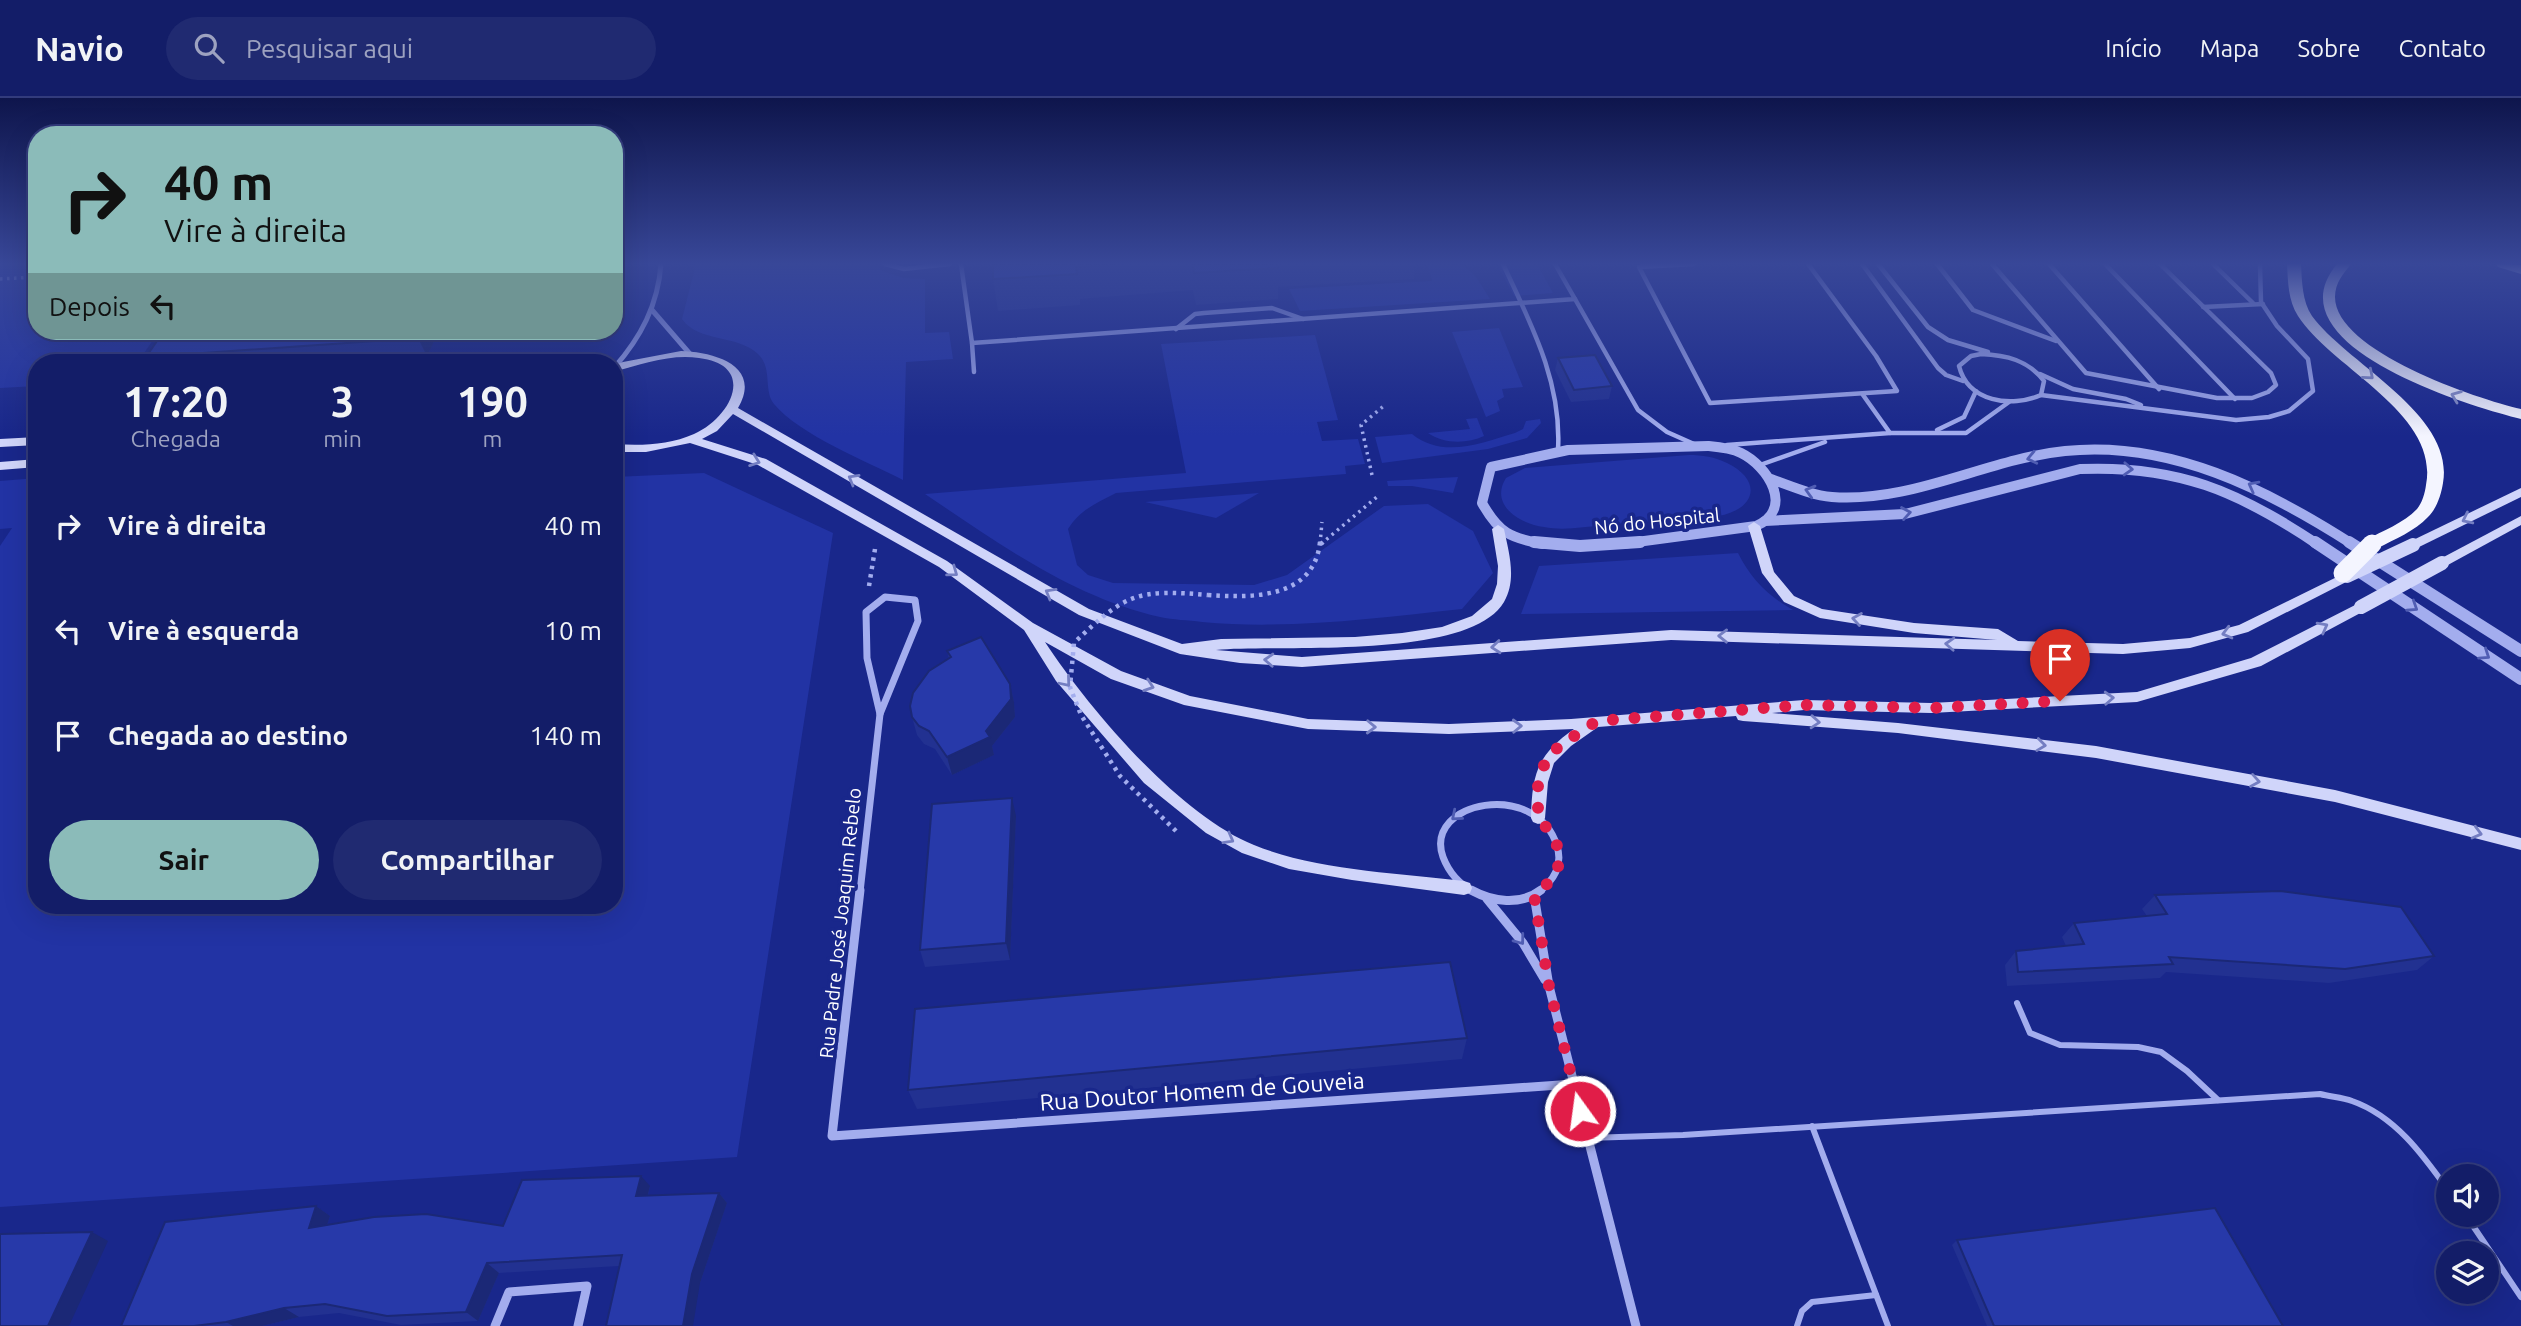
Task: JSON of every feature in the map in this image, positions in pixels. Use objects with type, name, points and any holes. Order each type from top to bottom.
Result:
[{"type":"highway","points":[[2310,321],[2395,397],[2418,426],[2434,458],[2437,486],[2424,512],[2372,544],[2341,577]]},
{"type":"highway","points":[[2337,321],[2350,336],[2384,360],[2425,383],[2498,410],[2521,414]]},
{"type":"main road","points":[[623,365],[664,354],[690,354],[712,358],[728,367],[738,379],[739,393],[732,409],[715,425],[690,439],[663,447],[623,449]]},
{"type":"main road","points":[[732,409],[1084,612],[1180,649],[1240,658],[1302,662],[1671,635],[1859,639],[2019,648],[2123,649],[2190,643],[2243,629],[2341,577],[2521,492]]},
{"type":"main road","points":[[690,439],[762,463],[878,527],[943,564],[1028,626],[1116,675],[1189,701],[1308,724],[1449,729],[1804,705],[1931,708],[2137,697],[2256,662],[2521,520]]},
{"type":"main road","points":[[0,443],[28,441]]},
{"type":"main road","points":[[0,466],[28,464]]},
{"type":"main road","points":[[1759,524],[1768,573],[1789,599],[1820,613],[1914,628],[1998,634],[2019,648]]},
{"type":"main road","points":[[1180,649],[1212,644],[1270,645],[1437,634],[1473,622],[1496,604],[1503,589],[1506,571],[1498,529]]},
{"type":"main road","points":[[1028,626],[1061,677],[1149,779],[1211,829],[1247,849],[1289,863],[1464,888]]},
{"type":"main road","points":[[1698,713],[1898,728],[2096,752],[2335,796],[2521,844]]},
{"type":"main road","points":[[1538,818],[1538,786],[1545,762],[1559,746],[1597,721]]},
{"type":"street","points":[[623,359],[633,348],[646,321]]},
{"type":"street","points":[[662,321],[690,354]]},
{"type":"street","points":[[1498,529],[1482,503],[1492,467],[1533,454],[1558,450],[1697,445],[1741,453],[1759,465],[1771,479],[1776,495],[1774,510],[1759,524]]},
{"type":"street","points":[[1771,479],[1831,497],[1890,495],[2064,451],[2095,449],[2160,454],[2240,479],[2313,518],[2521,651]]},
{"type":"street","name":"Nó do Hospital","points":[[1498,529],[1526,541],[1584,547],[1759,524],[1905,514],[2080,469],[2117,468],[2162,472],[2228,492],[2295,529],[2521,679]]},
{"type":"street","points":[[885,597],[915,600],[918,621],[880,714],[867,658],[866,612],[885,597]]},
{"type":"street","name":"Rua Padre José Joaquim Rebelo","points":[[832,1136],[880,714]]},
{"type":"street","points":[[1495,802],[1520,807],[1538,818],[1553,832],[1559,850],[1559,868],[1550,884],[1534,895],[1511,901],[1486,898],[1464,888],[1448,872],[1440,853],[1441,834],[1452,817],[1471,806],[1495,802]]},
{"type":"street","points":[[1534,895],[1549,986],[1636,1326]]},
{"type":"street","points":[[1486,898],[1523,943],[1549,986]]},
{"type":"street","name":"Rua Doutor Homem de Gouveia","points":[[832,1136],[1574,1084]]},
{"type":"street","points":[[495,1326],[509,1292],[587,1286],[578,1326]]},
{"type":"lane","points":[[969,321],[974,372]]},
{"type":"lane","points":[[1175,330],[1186,321]]},
{"type":"lane","points":[[972,343],[1289,321]]},
{"type":"lane","points":[[1528,321],[1555,387],[1561,427],[1558,450]]},
{"type":"lane","points":[[1588,321],[1638,410],[1667,432],[1697,445]]},
{"type":"lane","points":[[1665,321],[1710,403],[1897,391],[1850,321]]},
{"type":"lane","points":[[1904,321],[1946,375],[1963,381],[1976,391],[2009,402],[2022,402],[2041,395],[2236,420],[2260,419],[2287,413],[2304,404],[2313,391],[2308,359],[2274,321]]},
{"type":"lane","points":[[1923,321],[1936,334],[1948,340],[2020,361],[2040,374],[2073,389],[2126,400],[2147,408]]},
{"type":"lane","points":[[1999,321],[2059,342]]},
{"type":"lane","points":[[2041,321],[2086,373],[2196,396],[2235,399],[2268,392],[2276,385],[2271,373],[2218,321]]},
{"type":"lane","points":[[2099,321],[2159,389]]},
{"type":"lane","points":[[2160,321],[2235,399]]},
{"type":"lane","points":[[1963,381],[1959,366],[1963,360],[1971,356],[1994,354]]},
{"type":"lane","points":[[2040,374],[2044,381],[2041,395]]},
{"type":"lane","points":[[1936,431],[1954,425],[1967,416],[1976,391]]},
{"type":"lane","points":[[1863,395],[1890,433]]},
{"type":"lane","points":[[1713,446],[1890,433],[1966,433],[2009,402]]},
{"type":"lane","points":[[1759,465],[1835,439]]},
{"type":"lane","points":[[2017,1003],[2031,1033],[2060,1045],[2137,1047],[2161,1052],[2187,1071],[2218,1100]]},
{"type":"lane","points":[[1587,1138],[2320,1094],[2354,1102],[2399,1131],[2425,1156],[2436,1172]]},
{"type":"lane","points":[[1812,1126],[1888,1326]]},
{"type":"lane","points":[[2474,1227],[2521,1297]]},
{"type":"lane","points":[[1797,1326],[1802,1311],[1812,1302],[1876,1295]]},
{"type":"path","points":[[1372,475],[1361,425],[1386,404]]},
{"type":"path","points":[[1321,545],[1378,496]]},
{"type":"path","points":[[1175,831],[1120,776],[1081,716],[1070,687],[1074,643],[1109,608],[1161,590],[1250,598],[1279,592],[1308,573],[1318,559],[1322,522]]},
{"type":"path","points":[[866,612],[878,527]]},
{"type":"shaded area","points":[[0,321],[28,321],[28,340],[153,340],[143,354],[28,354],[28,386],[0,388]]},
{"type":"shaded area","points":[[684,321],[925,321],[925,333],[949,332],[953,359],[906,362],[903,480],[816,437],[785,415],[771,398],[767,372],[758,354],[740,343],[689,327]]},
{"type":"shaded area","points":[[1499,328],[1523,387],[1502,389],[1504,397],[1497,401],[1500,411],[1486,417],[1452,332]]},
{"type":"shaded area","points":[[1315,335],[1338,420],[1317,422],[1322,441],[1358,439],[1365,464],[1345,466],[1346,474],[1116,493],[1083,512],[1068,529],[1077,565],[1088,575],[1113,583],[1254,585],[1287,575],[1384,506],[1428,504],[1473,531],[1493,573],[1462,609],[1267,625],[1160,617],[1128,608],[1066,582],[1008,549],[925,494],[1186,473],[1161,344]]},
{"type":"shaded area","points":[[1477,418],[1484,436],[1477,439],[1448,441],[1428,433],[1470,429],[1466,419]]},
{"type":"shaded area","points":[[1540,419],[1541,423],[1527,438],[1488,449],[1382,463],[1375,437],[1412,434],[1436,446],[1462,447],[1515,433],[1523,429],[1526,421]]},
{"type":"shaded area","points":[[1689,455],[1718,459],[1739,470],[1750,486],[1747,501],[1731,513],[1718,516],[1559,529],[1526,522],[1510,512],[1501,497],[1506,478],[1525,468]]},
{"type":"shaded area","points":[[704,473],[833,533],[737,1157],[0,1207],[0,546],[12,528],[0,529],[0,481],[28,479],[28,914],[623,914],[623,477]]},
{"type":"shaded area","points":[[1458,477],[1453,493],[1412,486],[1388,486],[1387,481]]},
{"type":"shaded area","points":[[1259,493],[1216,518],[1145,502]]},
{"type":"shaded area","points":[[1738,553],[1761,586],[1793,610],[1521,614],[1539,566]]},
{"type":"building","points":[[158,340],[389,340],[189,354],[148,354]]},
{"type":"building","points":[[1595,355],[1612,386],[1574,390],[1558,358]]},
{"type":"building","points":[[981,637],[1010,684],[1011,699],[986,731],[990,737],[947,757],[929,731],[919,726],[912,717],[910,706],[913,693],[929,671],[951,657],[947,651]]},
{"type":"building","points":[[1012,798],[1006,943],[920,950],[932,804]]},
{"type":"building","points":[[2280,891],[2401,907],[2434,956],[2345,969],[2169,957],[2173,964],[2018,972],[2016,951],[2084,944],[2074,923],[2167,914],[2155,895]]},
{"type":"building","points":[[1450,962],[1467,1038],[908,1090],[915,1009]]},
{"type":"building","points":[[641,1176],[636,1196],[719,1193],[692,1274],[683,1326],[606,1326],[622,1255],[487,1263],[466,1312],[387,1316],[325,1304],[284,1308],[226,1322],[194,1326],[121,1326],[165,1222],[316,1206],[309,1228],[374,1217],[426,1214],[503,1226],[522,1180]]},
{"type":"building","points":[[2215,1208],[2283,1326],[1994,1326],[1957,1240]]},
{"type":"building","points":[[92,1232],[48,1326],[0,1326],[0,1234]]},
{"type":"route","points":[[1580,1111],[1549,986],[1534,895],[1550,884],[1559,868],[1559,850],[1553,832],[1538,818],[1538,786],[1545,762],[1559,746],[1597,721],[1804,705],[1931,708],[2060,701]]}]
